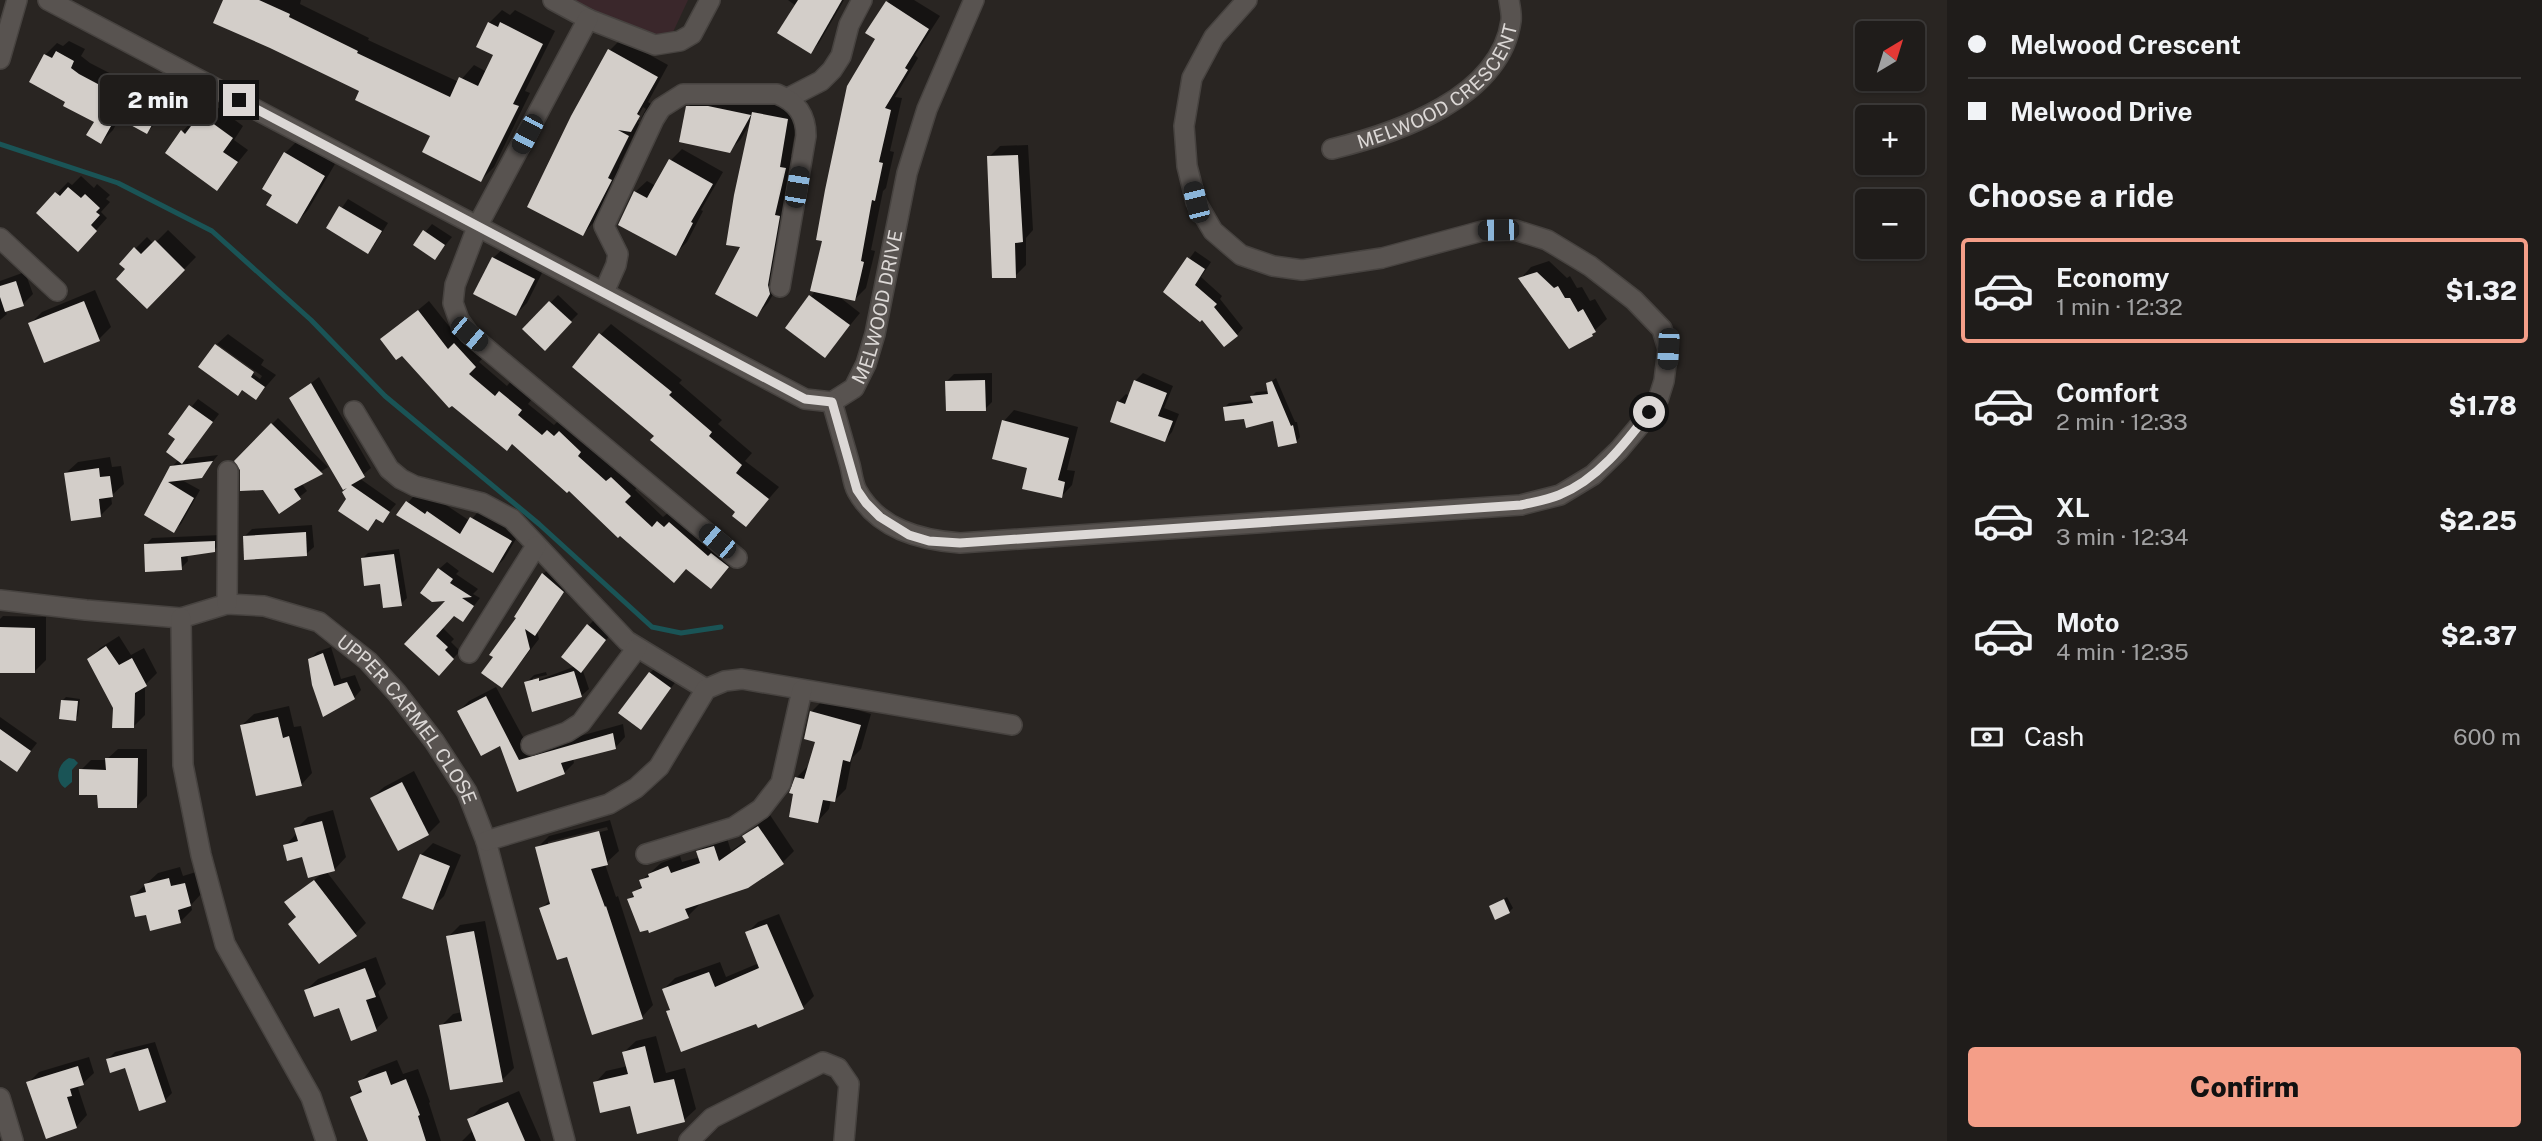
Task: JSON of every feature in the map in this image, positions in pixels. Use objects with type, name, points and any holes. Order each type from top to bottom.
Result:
[{"type":"street","points":[[0,59],[17,0]]},
{"type":"street","name":"MELWOOD DRIVE","points":[[48,0],[805,399],[832,402],[854,388],[866,364],[875,334],[907,173],[928,109],[974,0]]},
{"type":"street","points":[[553,0],[588,19],[655,45],[667,45],[692,34],[710,0]]},
{"type":"street","points":[[788,98],[821,81],[832,70],[841,56],[849,25],[862,0]]},
{"type":"street","points":[[832,402],[857,490],[866,503],[880,517],[909,535],[929,541],[960,543],[1521,505],[1560,495],[1593,475],[1619,450],[1658,400],[1668,349],[1662,329],[1634,300],[1590,266],[1547,240],[1515,230],[1482,231],[1382,258],[1302,270],[1273,266],[1241,255],[1213,231],[1196,202],[1187,166],[1184,126],[1192,78],[1214,37],[1247,0]]},
{"type":"street","name":"MELWOOD CRESCENT","points":[[1332,149],[1391,132],[1468,91],[1486,74],[1499,55],[1511,21],[1509,0]]},
{"type":"street","points":[[588,19],[478,225],[455,285],[453,303],[459,320],[469,334],[737,558]]},
{"type":"street","points":[[604,292],[618,254],[604,226],[661,108],[683,94],[766,93],[788,98],[803,115],[806,136],[780,287]]},
{"type":"street","points":[[0,238],[57,291]]},
{"type":"street","points":[[354,411],[388,469],[415,486],[482,503],[512,519],[627,641],[706,689]]},
{"type":"street","points":[[227,604],[228,471]]},
{"type":"street","points":[[469,653],[536,545]]},
{"type":"street","name":"UPPER CARMEL CLOSE","points":[[0,600],[181,618],[227,604],[264,606],[319,622],[368,661],[434,741],[467,792],[486,841],[565,1141]]},
{"type":"street","points":[[181,618],[183,765],[201,856],[225,944],[311,1097],[326,1141]]},
{"type":"street","points":[[531,745],[567,732],[581,723],[637,648]]},
{"type":"street","points":[[486,841],[609,804],[636,788],[659,767],[706,689],[725,681],[742,679],[1012,725]]},
{"type":"street","points":[[646,855],[734,827],[761,809],[781,783],[802,690]]},
{"type":"street","points":[[689,1141],[712,1118],[823,1062],[838,1068],[849,1084],[844,1141]]},
{"type":"street","points":[[0,1098],[13,1141]]},
{"type":"shaded area","points":[[571,0],[688,0],[667,45]]},
{"type":"water","points":[[69,758],[78,763],[72,770],[72,782],[65,788],[59,781],[58,773]]},
{"type":"building","points":[[223,0],[259,0],[290,14],[289,17],[358,51],[357,53],[450,97],[459,77],[478,86],[493,55],[476,47],[488,22],[498,27],[500,22],[543,44],[513,104],[519,106],[481,182],[422,152],[430,136],[355,100],[359,91],[213,23]]},
{"type":"building","points":[[798,0],[842,0],[811,54],[777,33]]},
{"type":"building","points":[[886,1],[929,29],[885,108],[891,110],[879,162],[883,163],[875,201],[872,200],[861,261],[864,262],[855,301],[810,291],[822,241],[816,240],[825,190],[847,86],[875,39],[865,33]]},
{"type":"building","points":[[608,49],[658,77],[637,114],[640,116],[631,132],[618,130],[629,136],[608,178],[612,180],[583,236],[527,207],[571,116]]},
{"type":"building","points":[[56,51],[74,61],[71,68],[79,74],[158,114],[147,134],[116,117],[101,144],[86,135],[94,122],[63,106],[65,102],[29,82],[44,54],[52,58]]},
{"type":"building","points":[[686,106],[708,106],[751,115],[730,153],[679,142]]},
{"type":"building","points":[[752,112],[788,119],[780,167],[786,168],[775,215],[780,216],[768,285],[770,294],[757,317],[715,294],[740,247],[726,245]]},
{"type":"building","points":[[200,114],[233,138],[223,152],[238,162],[217,191],[165,153],[181,130],[185,134]]},
{"type":"building","points":[[284,152],[325,176],[297,224],[266,205],[272,195],[262,189]]},
{"type":"building","points":[[1018,155],[1023,242],[1015,243],[1016,278],[992,278],[987,156]]},
{"type":"building","points":[[669,159],[713,184],[691,222],[693,223],[676,256],[618,225],[634,191],[647,198]]},
{"type":"building","points":[[68,187],[81,198],[85,194],[100,208],[96,212],[100,215],[91,225],[97,231],[78,252],[36,213],[55,192],[60,196]]},
{"type":"building","points":[[339,206],[382,231],[368,254],[326,228]]},
{"type":"building","points":[[423,230],[445,245],[435,260],[413,245]]},
{"type":"building","points":[[155,240],[185,270],[147,309],[116,279],[125,269],[119,264],[134,247],[141,254]]},
{"type":"building","points":[[492,257],[535,279],[516,316],[473,294]]},
{"type":"building","points":[[1187,257],[1205,269],[1195,285],[1217,304],[1214,307],[1238,336],[1224,347],[1202,320],[1200,322],[1163,292]]},
{"type":"building","points":[[1537,272],[1554,288],[1558,286],[1565,298],[1570,298],[1578,312],[1583,309],[1596,332],[1593,336],[1569,349],[1518,278]]},
{"type":"building","points":[[16,281],[24,306],[5,312],[0,286]]},
{"type":"building","points":[[809,295],[850,325],[825,358],[785,328]]},
{"type":"building","points":[[84,301],[100,341],[44,363],[28,323]]},
{"type":"building","points":[[549,301],[572,322],[545,351],[522,329]]},
{"type":"building","points":[[418,310],[448,349],[454,343],[476,367],[469,374],[495,396],[499,391],[522,410],[518,415],[542,435],[547,430],[554,436],[559,431],[581,452],[578,456],[606,481],[611,477],[631,496],[625,502],[652,527],[657,521],[664,527],[669,522],[708,556],[711,553],[729,567],[711,589],[686,569],[674,583],[620,536],[618,538],[569,491],[567,493],[512,444],[507,451],[452,406],[449,408],[402,356],[396,360],[380,339]]},
{"type":"building","points":[[599,333],[672,392],[669,395],[712,432],[709,436],[742,465],[736,473],[769,499],[746,527],[732,516],[735,512],[650,440],[654,436],[572,367]]},
{"type":"building","points":[[215,344],[254,372],[251,377],[265,387],[256,400],[242,390],[238,396],[198,367]]},
{"type":"building","points":[[985,380],[986,411],[946,411],[945,381]]},
{"type":"building","points":[[1134,380],[1167,393],[1158,416],[1173,421],[1165,442],[1110,422],[1117,401],[1125,404]]},
{"type":"building","points":[[1272,381],[1291,426],[1293,425],[1297,443],[1278,447],[1273,421],[1246,428],[1244,419],[1225,421],[1223,407],[1253,403],[1250,396],[1268,394],[1266,383]]},
{"type":"building","points":[[311,383],[365,477],[351,485],[390,512],[383,523],[376,519],[368,531],[338,511],[346,499],[342,492],[347,488],[343,490],[289,398]]},
{"type":"building","points":[[189,405],[213,422],[182,464],[166,452],[175,439],[168,434]]},
{"type":"building","points":[[1002,420],[1069,438],[1058,480],[1065,482],[1062,498],[1022,489],[1027,468],[992,459]]},
{"type":"building","points":[[271,423],[323,474],[294,489],[301,499],[279,514],[263,490],[240,491],[240,470],[234,461]]},
{"type":"building","points":[[213,461],[202,478],[168,482],[194,498],[174,533],[144,515],[170,466]]},
{"type":"building","points":[[99,468],[100,477],[110,476],[113,497],[99,499],[101,517],[71,521],[64,473]]},
{"type":"building","points":[[406,501],[425,514],[427,511],[460,534],[470,517],[512,541],[493,573],[396,515]]},
{"type":"building","points":[[306,532],[307,556],[244,560],[243,536]]},
{"type":"building","points":[[215,541],[215,552],[181,557],[182,570],[145,572],[144,544]]},
{"type":"building","points":[[394,554],[402,606],[383,608],[380,584],[364,586],[361,558]]},
{"type":"building","points":[[438,568],[453,579],[450,583],[472,597],[462,598],[474,606],[463,622],[454,616],[436,636],[448,647],[445,650],[454,659],[439,676],[404,644],[445,601],[432,602],[420,593]]},
{"type":"building","points":[[542,573],[564,592],[535,636],[525,629],[530,649],[502,688],[481,673],[493,657],[489,655],[516,618],[514,617]]},
{"type":"building","points":[[587,624],[606,640],[581,673],[561,657]]},
{"type":"building","points":[[0,627],[35,628],[35,673],[0,673]]},
{"type":"building","points":[[106,646],[119,665],[132,658],[147,686],[135,693],[134,728],[112,728],[113,708],[87,659]]},
{"type":"building","points":[[323,653],[334,686],[347,682],[355,699],[323,717],[312,685],[308,659]]},
{"type":"building","points":[[574,671],[582,697],[532,712],[524,682],[539,678],[539,681]]},
{"type":"building","points":[[649,672],[671,688],[641,730],[618,713]]},
{"type":"building","points":[[486,696],[519,760],[613,733],[616,749],[561,763],[565,774],[517,792],[500,746],[481,756],[457,711]]},
{"type":"building","points":[[61,700],[78,701],[76,721],[59,719]]},
{"type":"building","points":[[810,711],[861,725],[850,762],[843,760],[835,802],[823,800],[818,823],[789,817],[793,794],[789,793],[795,777],[804,779],[815,742],[804,739]]},
{"type":"building","points":[[278,717],[283,738],[289,736],[302,786],[256,796],[240,725]]},
{"type":"building","points":[[0,729],[31,751],[17,772],[0,760]]},
{"type":"building","points":[[105,758],[138,758],[137,808],[98,808],[97,795],[79,795],[79,769],[106,770]]},
{"type":"building","points":[[402,782],[429,835],[398,851],[370,798]]},
{"type":"building","points":[[322,821],[335,871],[308,878],[302,857],[287,861],[283,845],[298,841],[294,828]]},
{"type":"building","points":[[758,826],[784,864],[748,888],[685,909],[689,918],[649,933],[648,930],[640,932],[627,899],[634,897],[632,892],[642,888],[639,880],[668,866],[671,873],[700,863],[696,851],[714,846],[719,861],[746,842],[742,836]]},
{"type":"building","points":[[599,831],[608,865],[591,869],[643,1019],[592,1035],[567,957],[557,960],[539,908],[550,904],[535,847]]},
{"type":"building","points":[[420,854],[450,866],[433,910],[402,898]]},
{"type":"building","points":[[169,878],[171,886],[185,883],[191,906],[178,910],[181,923],[150,931],[146,915],[135,917],[130,896],[146,892],[144,884]]},
{"type":"building","points":[[314,880],[357,936],[319,964],[288,924],[296,917],[284,902]]},
{"type":"building","points":[[1504,899],[1510,913],[1495,920],[1489,906]]},
{"type":"building","points":[[767,924],[804,1009],[758,1028],[756,1024],[681,1052],[666,1011],[670,1010],[662,989],[709,972],[715,987],[759,968],[745,932]]},
{"type":"building","points":[[474,931],[503,1082],[450,1090],[439,1025],[462,1021],[446,936]]},
{"type":"building","points":[[365,968],[376,997],[366,1000],[377,1031],[351,1041],[339,1008],[314,1017],[304,990]]},
{"type":"building","points":[[645,1046],[654,1083],[674,1079],[685,1122],[637,1134],[630,1106],[600,1113],[593,1082],[628,1074],[622,1052]]},
{"type":"building","points":[[148,1048],[166,1102],[139,1111],[125,1068],[110,1073],[106,1059]]},
{"type":"building","points":[[78,1066],[84,1085],[70,1089],[72,1096],[67,1097],[77,1128],[46,1139],[26,1082]]},
{"type":"building","points":[[386,1071],[391,1085],[406,1079],[420,1115],[418,1116],[426,1141],[368,1141],[350,1097],[362,1092],[358,1081]]},
{"type":"building","points":[[508,1102],[525,1141],[476,1141],[467,1119]]},
{"type":"waterway","points":[[0,144],[118,183],[212,231],[311,320],[385,396],[539,524],[652,627],[681,633],[721,627]]},
{"type":"route","points":[[239,100],[805,399],[832,402],[857,490],[866,503],[894,527],[929,541],[960,543],[1521,505],[1560,495],[1593,475],[1619,450],[1649,412]]}]
